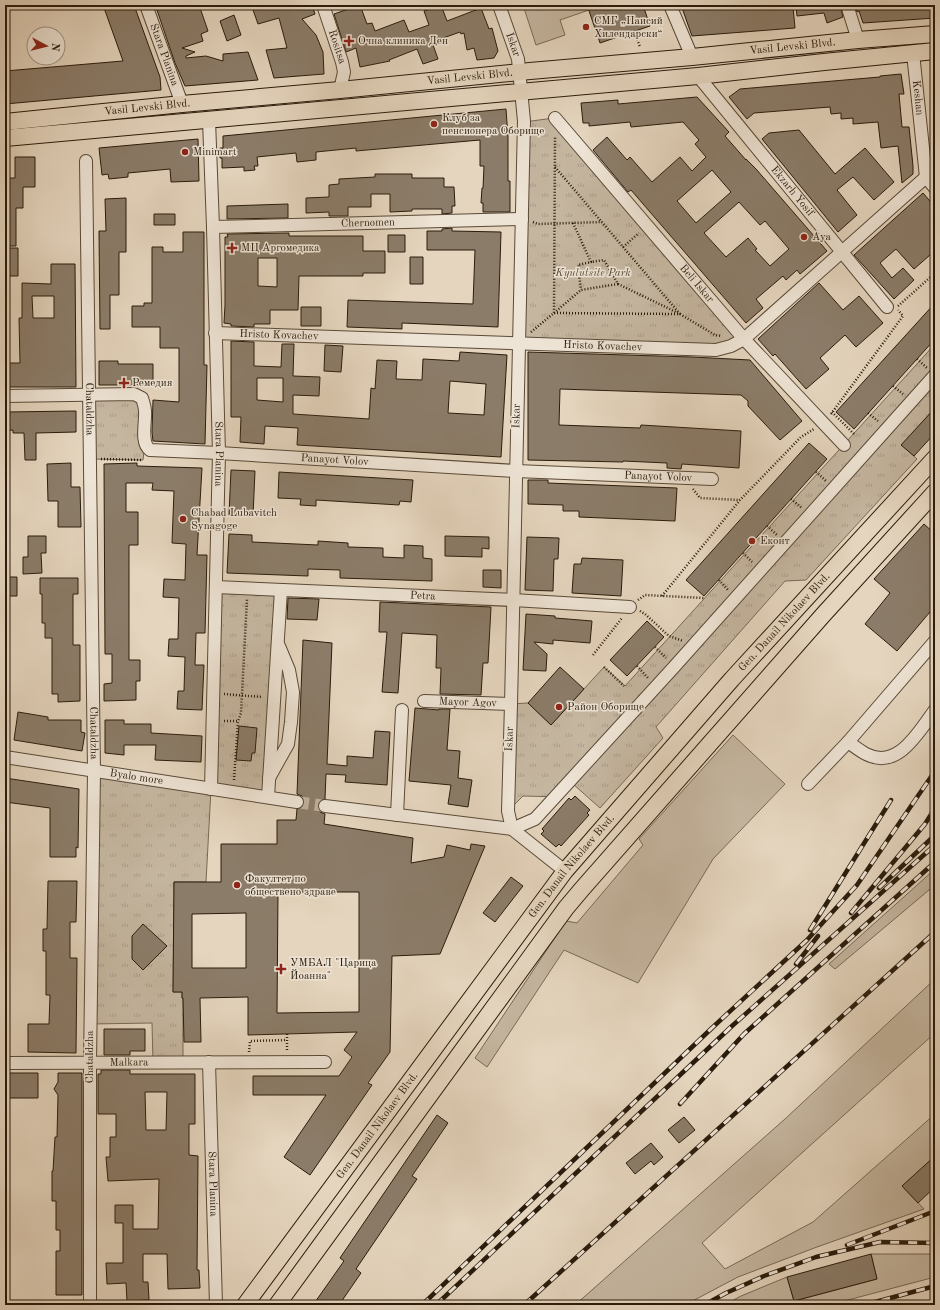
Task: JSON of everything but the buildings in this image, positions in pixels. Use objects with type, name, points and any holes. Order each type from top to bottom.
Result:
[{"type":"main road","name":"Vasil Levski Blvd.","points":[[5,122],[520,72],[692,58],[858,40],[935,34]]},
{"type":"main road","name":"Vasil Levski Blvd.","points":[[5,138],[698,76],[935,51]]},
{"type":"main road","name":"Gen. Danail Nikolaev Blvd.","points":[[245,1305],[565,871],[732,680],[935,458]]},
{"type":"main road","name":"Gen. Danail Nikolaev Blvd.","points":[[278,1305],[578,894],[824,615],[935,492]]},
{"type":"street","name":"Stara Planina","points":[[146,5],[182,104]]},
{"type":"street","name":"Rositsa","points":[[323,5],[342,62],[344,72],[340,90]]},
{"type":"street","name":"Iskar","points":[[499,5],[517,56],[520,72],[524,121],[508,811],[512,829]]},
{"type":"street","points":[[670,5],[692,58]]},
{"type":"street","points":[[847,5],[858,40]]},
{"type":"street","name":"Keshan","points":[[912,53],[926,177]]},
{"type":"street","name":"Ekzarh Yosif","points":[[698,76],[887,307]]},
{"type":"street","name":"Beli Iskar","points":[[555,118],[744,339],[844,445]]},
{"type":"street","name":"Stara Planina","points":[[209,120],[219,453],[211,789]]},
{"type":"street","name":"Chataldzha","points":[[86,161],[94,771],[90,1063],[90,1305]]},
{"type":"street","points":[[926,177],[935,188]]},
{"type":"street","name":"Hristo Kovachev","points":[[215,333],[716,350],[731,346],[744,339],[926,177]]},
{"type":"street","name":"Chernomen","points":[[213,227],[522,219]]},
{"type":"street","points":[[325,806],[512,829],[535,819],[657,686],[935,375]]},
{"type":"street","points":[[5,396],[134,394],[142,398],[145,409],[145,442],[147,448],[150,450]]},
{"type":"street","name":"Panayot Volov","points":[[150,450],[516,471],[712,479]]},
{"type":"street","name":"Petra","points":[[216,587],[513,600],[630,607]]},
{"type":"street","points":[[268,798],[281,590]]},
{"type":"street","points":[[808,784],[848,742],[935,641]]},
{"type":"street","points":[[269,779],[288,744],[293,692],[289,670],[278,642]]},
{"type":"street","name":"Mayor Agov","points":[[424,701],[511,704]]},
{"type":"street","points":[[397,815],[402,710]]},
{"type":"street","points":[[848,742],[867,755],[881,759],[895,756],[909,744],[935,710]]},
{"type":"street","name":"Byalo more","points":[[5,757],[297,802]]},
{"type":"street","points":[[512,829],[565,871]]},
{"type":"street","name":"Stara Planina","points":[[209,1062],[216,1305]]},
{"type":"street","name":"Malkara","points":[[5,1063],[325,1062]]},
{"type":"path","points":[[634,31],[640,47]]},
{"type":"path","points":[[554,313],[555,140]]},
{"type":"path","points":[[555,166],[680,314]]},
{"type":"path","points":[[538,224],[602,222]]},
{"type":"path","points":[[574,223],[591,262]]},
{"type":"path","points":[[623,247],[647,226]]},
{"type":"path","points":[[581,290],[578,265],[604,260],[618,284],[680,314],[715,335],[744,339]]},
{"type":"path","points":[[662,596],[740,500],[801,437],[824,424],[903,316],[896,308],[935,273]]},
{"type":"path","points":[[519,343],[581,290],[618,284]]},
{"type":"path","points":[[554,313],[680,314]]},
{"type":"path","points":[[832,412],[854,434]]},
{"type":"path","points":[[91,459],[143,460],[150,450]]},
{"type":"path","points":[[683,478],[700,498],[740,500]]},
{"type":"path","points":[[234,792],[238,721],[241,713],[247,588]]},
{"type":"path","points":[[593,655],[630,607],[644,595],[704,598]]},
{"type":"path","points":[[630,607],[645,614],[669,636]]},
{"type":"path","points":[[637,666],[657,686]]},
{"type":"path","points":[[604,667],[624,686]]},
{"type":"path","points":[[213,694],[261,697]]},
{"type":"path","points":[[212,721],[238,721]]},
{"type":"path","points":[[287,1034],[287,1062]]},
{"type":"path","points":[[250,1041],[286,1040]]},
{"type":"green space","points":[[523,5],[587,5],[589,10],[560,20],[565,35],[536,45]]},
{"type":"green space","name":"Kyulutsite Park","points":[[554,118],[744,338],[716,349],[519,343],[524,122]]},
{"type":"green space","points":[[935,344],[935,408],[902,445],[917,459],[806,580],[785,581],[656,727],[663,738],[600,808],[573,784],[562,797],[523,796],[508,811],[511,704],[528,703],[551,725],[604,667],[625,686]]},
{"type":"green space","points":[[89,394],[142,398],[145,442],[143,460],[91,459]]},
{"type":"green space","points":[[216,587],[281,590],[268,797],[211,789]]},
{"type":"green space","points":[[733,735],[785,784],[713,859],[638,983],[564,950],[487,1067],[475,1058],[566,921],[577,923],[643,845],[639,839]]},
{"type":"green space","points":[[94,771],[211,789],[206,882],[174,882],[173,992],[182,992],[183,999],[183,1062],[153,1063],[152,1023],[91,1024]]},
{"type":"green space","points":[[935,869],[935,885],[835,969],[829,964]]},
{"type":"green space","points":[[935,979],[935,1033],[702,1243],[725,1269],[813,1222],[935,1114],[935,1156],[902,1186],[924,1209],[738,1277],[685,1305],[575,1305],[785,1119]]},
{"type":"green space","points":[[871,1254],[935,1254],[935,1277],[829,1305],[724,1305],[741,1296],[787,1277],[794,1301],[877,1279]]},
{"type":"tunnel","points":[[297,802],[325,806]]},
{"type":"railway","points":[[422,1305],[713,1027],[807,940],[857,885],[935,771]]},
{"type":"railway","points":[[810,930],[891,800]]},
{"type":"railway","points":[[851,913],[925,824],[935,808]]},
{"type":"railway","points":[[879,888],[935,835]]},
{"type":"railway","points":[[436,1305],[732,1026],[935,845]]},
{"type":"railway","points":[[680,1104],[744,1034],[935,862]]},
{"type":"railway","points":[[524,1305],[935,932]]},
{"type":"railway","points":[[796,964],[818,936]]},
{"type":"railway","points":[[847,1245],[935,1211]]},
{"type":"railway","points":[[704,1305],[726,1293],[764,1276],[816,1257],[880,1242],[935,1243]]},
{"type":"railway","points":[[864,1305],[935,1286]]},
{"type":"railway","points":[[929,1305],[935,1303]]},
{"type":"place","name":"СМГ „Паисий Хилендарски“","points":[[586,27]]},
{"type":"place","name":"Очна клиника Ден","points":[[349,41]]},
{"type":"place","name":"Клуб за пенсионера Оборище","points":[[434,124]]},
{"type":"place","name":"Minimart","points":[[185,152]]},
{"type":"place","name":"Aya","points":[[804,237]]},
{"type":"place","name":"МЦ Аргомедика","points":[[232,248]]},
{"type":"place","name":"Ремедия","points":[[124,383]]},
{"type":"place","name":"Chabad Lubavitch Synagoge","points":[[183,519]]},
{"type":"place","name":"Еконт","points":[[752,541]]},
{"type":"place","name":"Район Оборище","points":[[559,707]]},
{"type":"place","name":"Факултет по обществено здраве","points":[[237,885]]},
{"type":"place","name":"УМБАЛ \"Царица Йоанна\"","points":[[281,969]]}]
